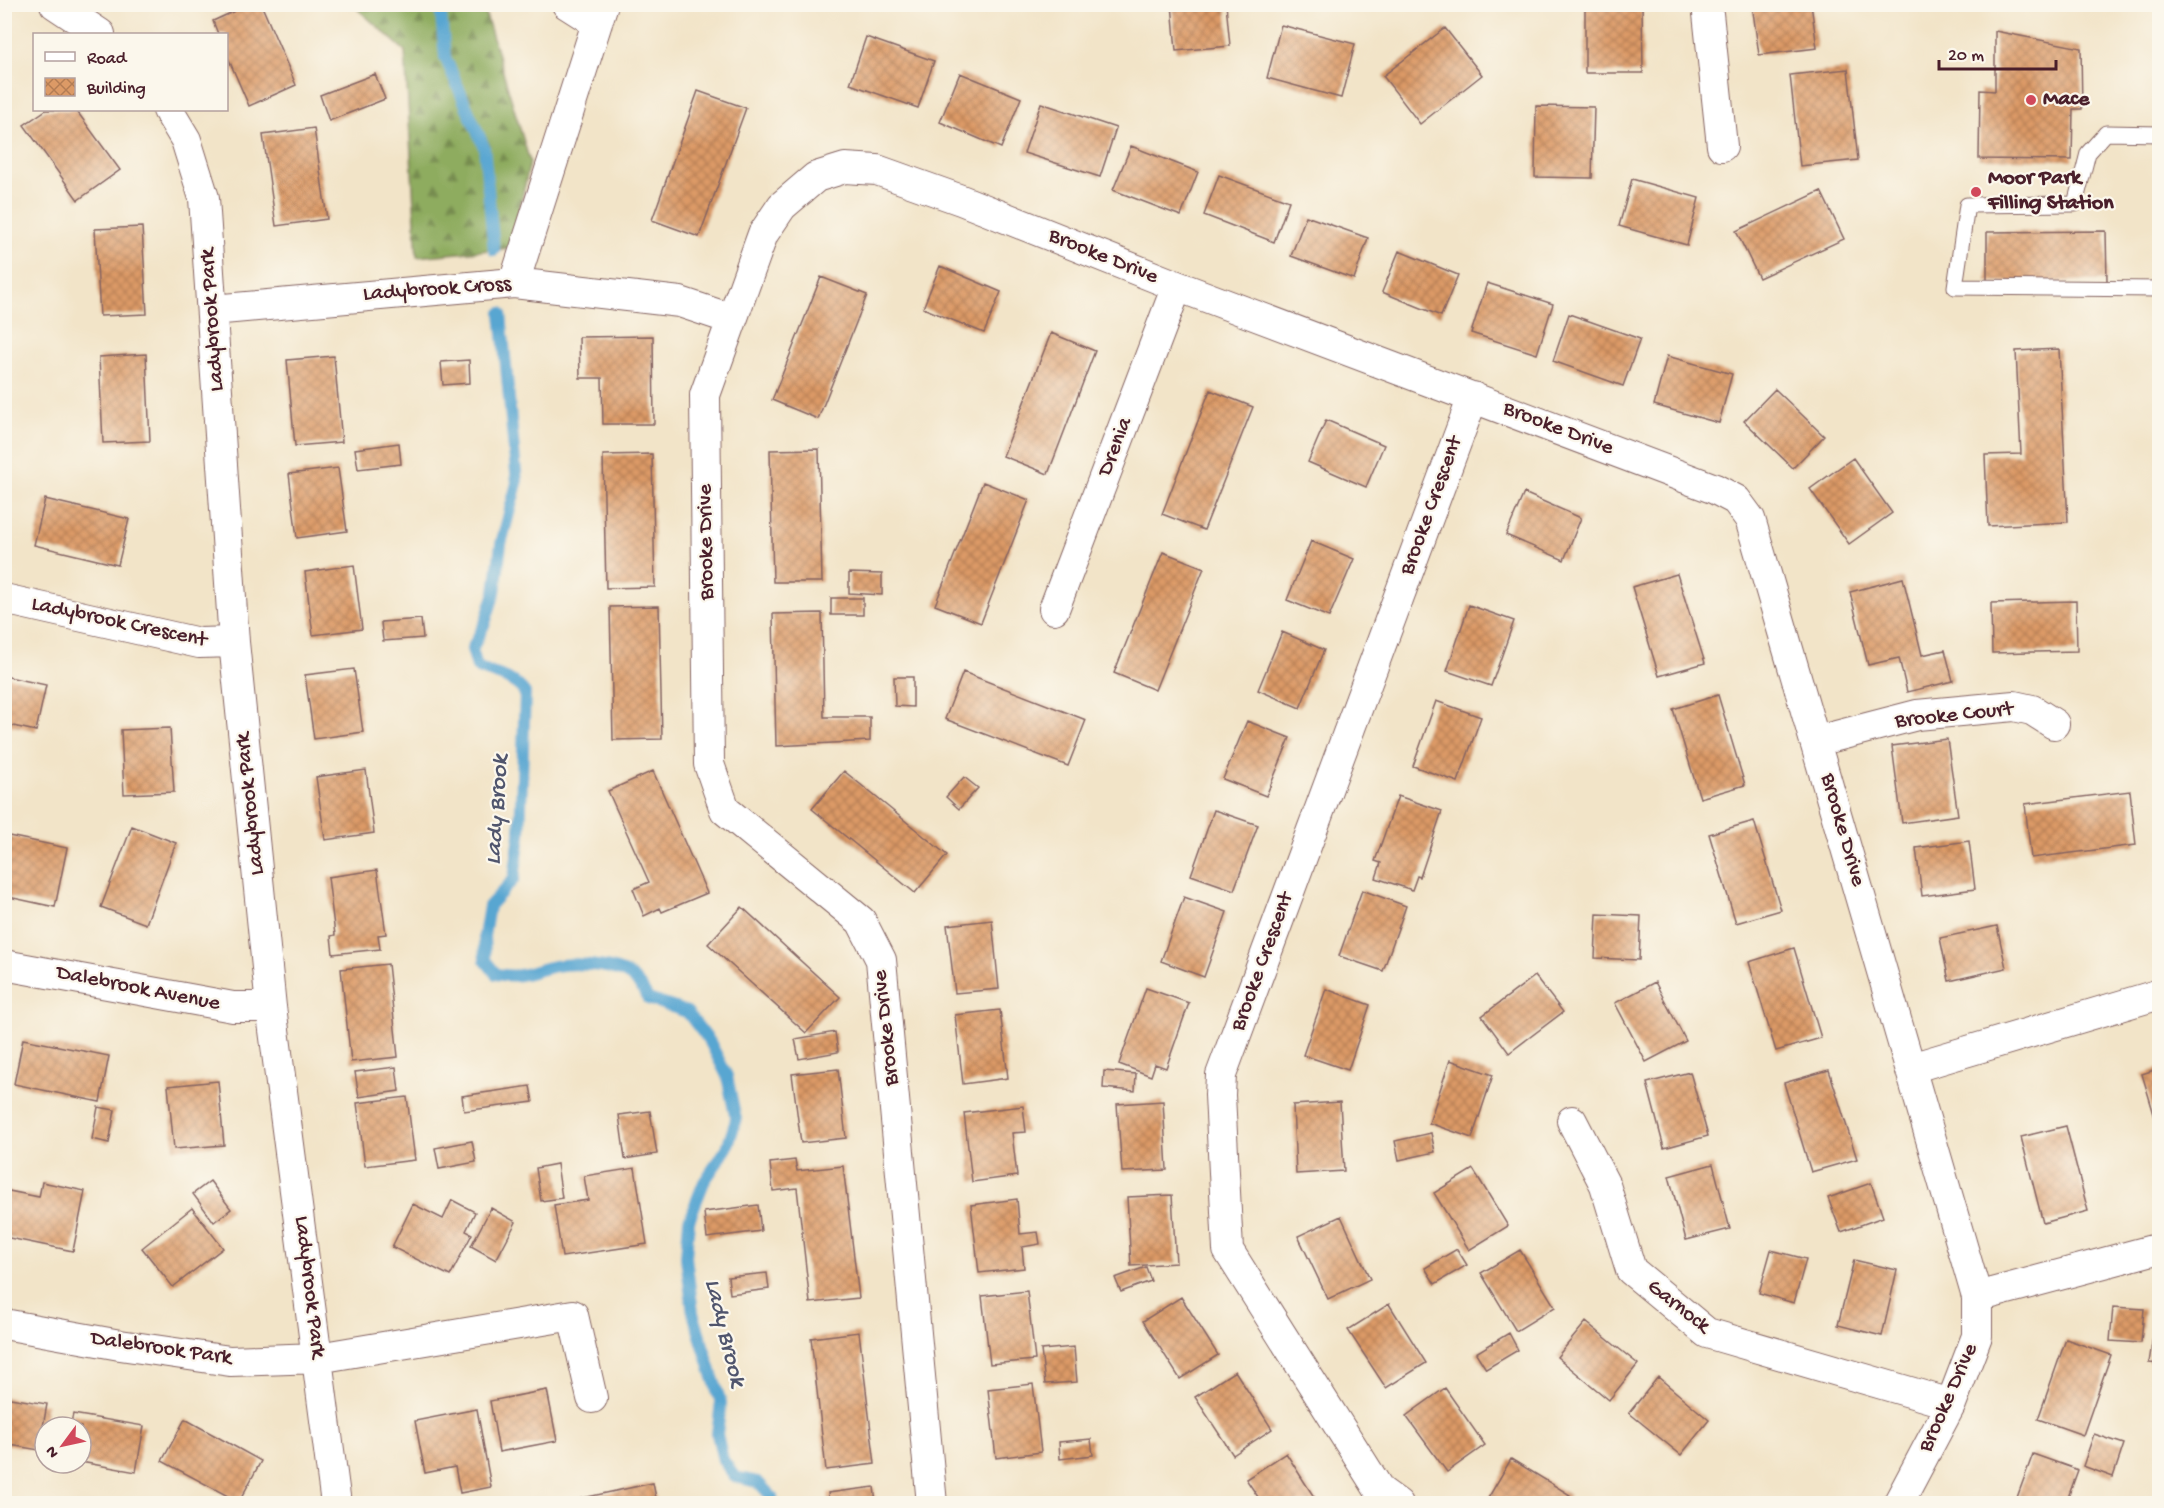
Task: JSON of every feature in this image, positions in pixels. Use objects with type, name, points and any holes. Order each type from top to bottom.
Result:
[{"type":"street","points":[[55,4],[98,33]]},
{"type":"street","points":[[514,284],[600,14],[567,4]]},
{"type":"street","points":[[1707,4],[1722,146]]},
{"type":"street","name":"Ladybrook Park","points":[[169,111],[186,140],[204,198],[234,642],[272,1007],[336,1503]]},
{"type":"street","name":"Brooke Drive","points":[[932,1503],[880,960],[861,921],[725,810],[709,764],[705,395],[763,234],[782,206],[816,177],[845,168],[878,170],[1177,286],[1715,489],[1736,500],[1750,519],[1817,741],[1977,1297],[1977,1336],[1951,1404],[1898,1503]]},
{"type":"street","name":"Ladybrook Cross","points":[[212,309],[484,284],[514,284],[680,302],[731,319]]},
{"type":"street","name":"Drenia","points":[[1054,609],[1177,286]]},
{"type":"street","name":"Brooke Crescent","points":[[1398,1503],[1380,1491],[1228,1250],[1221,1075],[1473,397]]},
{"type":"street","name":"Ladybrook Crescent","points":[[4,599],[199,643],[234,642]]},
{"type":"street","name":"Brooke Court","points":[[1817,741],[1917,715],[2014,706],[2032,710],[2054,724]]},
{"type":"street","name":"Dalebrook Avenue","points":[[4,964],[233,1007],[272,1007]]},
{"type":"street","points":[[1911,1068],[2160,994]]},
{"type":"street","name":"Garnock","points":[[1572,1121],[1605,1185],[1631,1270],[1707,1333],[1951,1404]]},
{"type":"street","points":[[1977,1297],[2160,1248]]},
{"type":"street","name":"Dalebrook Park","points":[[4,1324],[120,1345],[230,1361],[318,1358],[573,1315],[592,1398]]},
{"type":"lane","points":[[2160,134],[2106,133],[2088,153],[2075,204],[1967,205],[1955,287],[2160,289]]},
{"type":"green space","points":[[353,5],[483,5],[530,162],[511,248],[417,257],[405,51]]},
{"type":"building","points":[[250,4],[261,4],[296,85],[249,106],[228,58],[228,33],[218,33],[213,21]]},
{"type":"building","points":[[1172,4],[1226,4],[1230,46],[1176,51]]},
{"type":"building","points":[[1585,4],[1642,4],[1643,73],[1585,73]]},
{"type":"building","points":[[1752,4],[1811,4],[1817,48],[1759,55]]},
{"type":"building","points":[[1281,25],[1355,44],[1341,98],[1267,78]]},
{"type":"building","points":[[1445,28],[1482,75],[1420,124],[1383,76]]},
{"type":"building","name":"Mace","points":[[1995,31],[2081,48],[2082,109],[2073,109],[2072,160],[1979,159],[1980,90],[1995,91]]},
{"type":"building","points":[[866,37],[934,61],[918,108],[850,84]]},
{"type":"building","points":[[1848,69],[1858,160],[1800,166],[1790,75]]},
{"type":"building","points":[[960,73],[1021,98],[1001,148],[940,122]]},
{"type":"building","points":[[375,74],[385,99],[329,121],[320,95]]},
{"type":"building","points":[[698,91],[746,108],[699,237],[652,220]]},
{"type":"building","points":[[1041,103],[1116,128],[1100,177],[1024,153]]},
{"type":"building","points":[[1536,106],[1594,107],[1592,178],[1535,177]]},
{"type":"building","points":[[45,111],[77,111],[120,170],[78,200],[24,125]]},
{"type":"building","points":[[314,128],[327,219],[276,226],[263,135]]},
{"type":"building","points":[[1131,146],[1198,172],[1181,216],[1113,190]]},
{"type":"building","points":[[1219,175],[1289,201],[1274,242],[1204,215]]},
{"type":"building","points":[[1632,179],[1699,198],[1687,245],[1619,226]]},
{"type":"building","points":[[1821,191],[1844,239],[1759,278],[1736,231]]},
{"type":"building","points":[[1306,216],[1368,238],[1354,279],[1291,256]]},
{"type":"building","points":[[142,227],[147,314],[100,316],[95,229]]},
{"type":"building","points":[[2106,231],[2107,281],[1987,282],[1987,232]]},
{"type":"building","points":[[1399,251],[1458,275],[1441,316],[1382,292]]},
{"type":"building","points":[[940,266],[1001,292],[984,333],[923,308]]},
{"type":"building","points":[[821,277],[867,295],[818,419],[772,400]]},
{"type":"building","points":[[1487,283],[1553,304],[1537,354],[1471,333]]},
{"type":"building","points":[[1569,314],[1640,339],[1623,386],[1553,361]]},
{"type":"building","points":[[1051,333],[1095,351],[1048,474],[1003,456]]},
{"type":"building","points":[[653,336],[654,424],[603,424],[602,378],[580,378],[579,337]]},
{"type":"building","points":[[2059,349],[2068,522],[1988,526],[1985,455],[2021,454],[2016,351]]},
{"type":"building","points":[[146,354],[150,441],[103,443],[99,357]]},
{"type":"building","points":[[334,356],[342,442],[295,446],[287,360]]},
{"type":"building","points":[[1667,356],[1732,374],[1719,423],[1654,405]]},
{"type":"building","points":[[469,360],[470,383],[443,385],[441,362]]},
{"type":"building","points":[[1775,389],[1824,436],[1793,468],[1744,421]]},
{"type":"building","points":[[1210,390],[1253,407],[1204,530],[1162,514]]},
{"type":"building","points":[[1326,420],[1384,445],[1366,487],[1308,462]]},
{"type":"building","points":[[399,443],[401,464],[358,469],[355,449]]},
{"type":"building","points":[[819,449],[822,582],[773,582],[770,450]]},
{"type":"building","points":[[652,454],[655,587],[606,588],[603,455]]},
{"type":"building","points":[[1853,458],[1892,513],[1849,544],[1810,489]]},
{"type":"building","points":[[338,468],[347,531],[297,538],[289,474]]},
{"type":"building","points":[[983,482],[1029,500],[981,623],[935,605]]},
{"type":"building","points":[[1524,493],[1581,518],[1564,560],[1506,535]]},
{"type":"building","points":[[45,499],[129,519],[118,565],[34,545]]},
{"type":"building","points":[[1311,541],[1354,559],[1329,617],[1287,600]]},
{"type":"building","points":[[1163,552],[1204,568],[1155,690],[1114,673]]},
{"type":"building","points":[[354,565],[362,629],[313,635],[305,572]]},
{"type":"building","points":[[849,573],[882,574],[882,595],[849,593]]},
{"type":"building","points":[[1677,574],[1705,663],[1659,676],[1632,587]]},
{"type":"building","points":[[1903,578],[1922,655],[1945,650],[1953,681],[1907,692],[1899,658],[1868,665],[1850,592]]},
{"type":"building","points":[[831,598],[863,598],[863,615],[831,615]]},
{"type":"building","points":[[2076,601],[2077,651],[1992,653],[1991,603]]},
{"type":"building","points":[[1469,605],[1514,621],[1491,686],[1447,671]]},
{"type":"building","points":[[659,606],[662,739],[613,740],[610,607]]},
{"type":"building","points":[[822,613],[824,717],[870,717],[870,741],[776,746],[773,614]]},
{"type":"building","points":[[421,619],[423,638],[383,641],[381,622]]},
{"type":"building","points":[[1282,632],[1324,650],[1300,708],[1258,690]]},
{"type":"building","points":[[354,669],[363,732],[314,739],[305,675]]},
{"type":"building","points":[[963,672],[1086,720],[1068,766],[945,719]]},
{"type":"building","points":[[4,676],[46,685],[36,731],[4,724]]},
{"type":"building","points":[[894,677],[913,677],[913,707],[895,706]]},
{"type":"building","points":[[1718,695],[1745,785],[1700,798],[1673,709]]},
{"type":"building","points":[[1436,701],[1481,717],[1458,782],[1413,766]]},
{"type":"building","points":[[1247,721],[1290,738],[1266,796],[1223,779]]},
{"type":"building","points":[[170,728],[174,792],[124,794],[121,730]]},
{"type":"building","points":[[1947,739],[1958,815],[1902,823],[1892,746]]},
{"type":"building","points":[[366,770],[374,833],[325,840],[316,777]]},
{"type":"building","points":[[653,771],[707,893],[662,912],[660,908],[644,916],[633,889],[649,882],[608,791]]},
{"type":"building","points":[[844,771],[947,855],[915,893],[812,809]]},
{"type":"building","points":[[964,777],[978,788],[959,809],[946,797]]},
{"type":"building","points":[[2130,791],[2136,845],[2031,858],[2025,804]]},
{"type":"building","points":[[1398,796],[1442,811],[1420,877],[1417,876],[1412,890],[1376,878],[1381,863],[1375,861]]},
{"type":"building","points":[[1214,810],[1258,825],[1234,890],[1191,875]]},
{"type":"building","points":[[1754,821],[1781,910],[1736,923],[1709,834]]},
{"type":"building","points":[[132,826],[176,843],[146,924],[101,907]]},
{"type":"building","points":[[4,835],[67,848],[55,907],[4,896]]},
{"type":"building","points":[[1969,841],[1975,889],[1922,896],[1916,848]]},
{"type":"building","points":[[377,870],[386,934],[378,935],[380,949],[333,954],[331,936],[335,935],[328,877]]},
{"type":"building","points":[[1362,890],[1406,906],[1383,971],[1339,956]]},
{"type":"building","points":[[1184,897],[1227,912],[1204,977],[1161,961]]},
{"type":"building","points":[[742,907],[840,997],[806,1033],[708,944]]},
{"type":"building","points":[[1597,914],[1641,916],[1639,960],[1595,958]]},
{"type":"building","points":[[992,920],[999,989],[955,993],[947,925]]},
{"type":"building","points":[[1997,926],[2006,968],[1949,981],[1940,938]]},
{"type":"building","points":[[1794,948],[1821,1038],[1776,1051],[1749,962]]},
{"type":"building","points":[[388,964],[398,1057],[351,1062],[341,969]]},
{"type":"building","points":[[1535,976],[1563,1012],[1509,1053],[1482,1016]]},
{"type":"building","points":[[1655,982],[1686,1041],[1646,1062],[1615,1003]]},
{"type":"building","points":[[1146,988],[1189,1003],[1166,1068],[1155,1064],[1151,1076],[1119,1064]]},
{"type":"building","points":[[1326,989],[1370,1005],[1348,1070],[1303,1055]]},
{"type":"building","points":[[1000,1010],[1008,1078],[963,1084],[955,1015]]},
{"type":"building","points":[[835,1032],[838,1052],[799,1059],[795,1039]]},
{"type":"building","points":[[23,1039],[109,1056],[100,1102],[14,1084]]},
{"type":"building","points":[[1450,1060],[1493,1075],[1472,1138],[1429,1123]]},
{"type":"building","points":[[396,1067],[399,1091],[359,1097],[355,1072]]},
{"type":"building","points":[[2160,1068],[2160,1131],[2159,1131],[2142,1074]]},
{"type":"building","points":[[838,1069],[846,1138],[801,1143],[792,1074]]},
{"type":"building","points":[[1829,1070],[1857,1159],[1811,1172],[1784,1083]]},
{"type":"building","points":[[1104,1071],[1136,1074],[1135,1091],[1103,1088]]},
{"type":"building","points":[[1690,1072],[1708,1136],[1664,1148],[1647,1083]]},
{"type":"building","points":[[218,1081],[224,1145],[174,1149],[168,1086]]},
{"type":"building","points":[[530,1086],[533,1102],[464,1111],[462,1096]]},
{"type":"building","points":[[407,1097],[415,1160],[365,1166],[357,1103]]},
{"type":"building","points":[[1163,1101],[1167,1170],[1122,1172],[1117,1104]]},
{"type":"building","points":[[1340,1102],[1344,1171],[1296,1174],[1293,1105]]},
{"type":"building","points":[[1023,1106],[1026,1132],[1012,1133],[1017,1176],[972,1182],[964,1113]]},
{"type":"building","points":[[98,1107],[115,1110],[109,1143],[92,1139]]},
{"type":"building","points":[[650,1111],[657,1154],[625,1159],[619,1115]]},
{"type":"building","points":[[2066,1126],[2088,1211],[2043,1223],[2021,1137]]},
{"type":"building","points":[[1431,1133],[1435,1152],[1399,1160],[1395,1141]]},
{"type":"building","points":[[472,1141],[476,1162],[439,1169],[435,1148]]},
{"type":"building","points":[[795,1160],[797,1171],[843,1166],[859,1298],[810,1303],[797,1188],[773,1191],[770,1163]]},
{"type":"building","points":[[557,1164],[562,1198],[541,1201],[536,1168]]},
{"type":"building","points":[[1713,1164],[1730,1229],[1686,1240],[1669,1176]]},
{"type":"building","points":[[635,1168],[647,1244],[562,1257],[554,1205],[588,1200],[584,1176]]},
{"type":"building","points":[[1473,1169],[1508,1226],[1469,1250],[1434,1193]]},
{"type":"building","points":[[210,1181],[231,1209],[214,1222],[193,1194]]},
{"type":"building","points":[[42,1182],[85,1191],[73,1251],[4,1237],[4,1190],[39,1197]]},
{"type":"building","points":[[1871,1183],[1883,1217],[1841,1232],[1828,1198]]},
{"type":"building","points":[[1172,1195],[1176,1263],[1131,1266],[1127,1197]]},
{"type":"building","points":[[1017,1199],[1020,1234],[1038,1232],[1040,1244],[1022,1247],[1024,1268],[979,1273],[971,1205]]},
{"type":"building","points":[[452,1200],[475,1212],[466,1231],[472,1234],[450,1276],[392,1247],[413,1204],[443,1219]]},
{"type":"building","points":[[758,1205],[761,1231],[707,1238],[704,1212]]},
{"type":"building","points":[[192,1208],[223,1248],[173,1287],[142,1248]]},
{"type":"building","points":[[491,1208],[516,1222],[496,1260],[471,1246]]},
{"type":"building","points":[[1341,1216],[1370,1279],[1328,1299],[1298,1236]]},
{"type":"building","points":[[1457,1249],[1467,1265],[1435,1284],[1425,1268]]},
{"type":"building","points":[[1520,1250],[1555,1307],[1516,1331],[1481,1273]]},
{"type":"building","points":[[1771,1250],[1806,1259],[1794,1303],[1759,1293]]},
{"type":"building","points":[[1854,1260],[1897,1270],[1882,1336],[1838,1325]]},
{"type":"building","points":[[1146,1267],[1151,1281],[1121,1292],[1115,1278]]},
{"type":"building","points":[[767,1273],[769,1289],[730,1294],[728,1277]]},
{"type":"building","points":[[1027,1291],[1035,1360],[990,1364],[982,1296]]},
{"type":"building","points":[[1181,1297],[1218,1355],[1180,1379],[1143,1321]]},
{"type":"building","points":[[1389,1304],[1426,1363],[1386,1388],[1348,1330]]},
{"type":"building","points":[[2113,1307],[2144,1309],[2141,1343],[2110,1341]]},
{"type":"building","points":[[2157,1310],[2160,1311],[2160,1364],[2149,1363]]},
{"type":"building","points":[[1586,1322],[1638,1364],[1609,1400],[1557,1357]]},
{"type":"building","points":[[859,1332],[875,1464],[826,1470],[811,1338]]},
{"type":"building","points":[[1509,1333],[1518,1350],[1486,1369],[1476,1353]]},
{"type":"building","points":[[2066,1339],[2111,1355],[2083,1435],[2038,1419]]},
{"type":"building","points":[[1074,1347],[1077,1382],[1045,1384],[1041,1350]]},
{"type":"building","points":[[1235,1371],[1272,1429],[1233,1455],[1195,1397]]},
{"type":"building","points":[[1658,1377],[1709,1420],[1681,1455],[1629,1413]]},
{"type":"building","points":[[1033,1384],[1041,1452],[996,1458],[988,1389]]},
{"type":"building","points":[[1445,1388],[1485,1445],[1447,1472],[1406,1416]]},
{"type":"building","points":[[547,1390],[557,1441],[499,1452],[490,1401]]},
{"type":"building","points":[[4,1397],[47,1404],[45,1415],[33,1415],[33,1449],[4,1444]]},
{"type":"building","points":[[477,1409],[491,1487],[460,1493],[455,1467],[425,1473],[415,1421]]},
{"type":"building","points":[[93,1417],[144,1426],[136,1472],[93,1464]]},
{"type":"building","points":[[185,1419],[261,1461],[239,1502],[162,1461]]},
{"type":"building","points":[[2094,1434],[2124,1444],[2113,1477],[2083,1466]]},
{"type":"building","points":[[1091,1439],[1093,1455],[1060,1459],[1059,1442]]},
{"type":"building","points":[[1286,1453],[1318,1503],[1262,1503],[1246,1479]]},
{"type":"building","points":[[2033,1454],[2078,1470],[2066,1503],[2015,1503]]},
{"type":"building","points":[[1511,1459],[1570,1495],[1565,1503],[1493,1503],[1487,1500]]},
{"type":"building","points":[[653,1483],[657,1503],[579,1503],[578,1499]]},
{"type":"building","points":[[874,1487],[876,1503],[829,1503],[828,1493]]},
{"type":"waterway","name":"Lady Brook","points":[[440,4],[445,57],[484,147],[494,250]]},
{"type":"waterway","name":"Lady Brook","points":[[501,313],[517,483],[501,544],[495,592],[485,623],[472,649],[477,667],[515,683],[525,693],[520,835],[514,879],[489,906],[484,936],[485,960],[496,974],[505,975],[520,975],[571,964],[599,966],[623,972],[635,980],[648,999],[687,1012],[710,1042],[727,1076],[736,1120],[727,1148],[704,1182],[689,1220],[686,1257],[693,1313],[721,1403],[717,1434],[723,1460],[735,1477],[758,1482],[772,1497],[773,1504]]},
{"type":"place","name":"Mace","points":[[2031,100]]},
{"type":"place","name":"Moor Park Filling Station","points":[[1976,192]]}]
